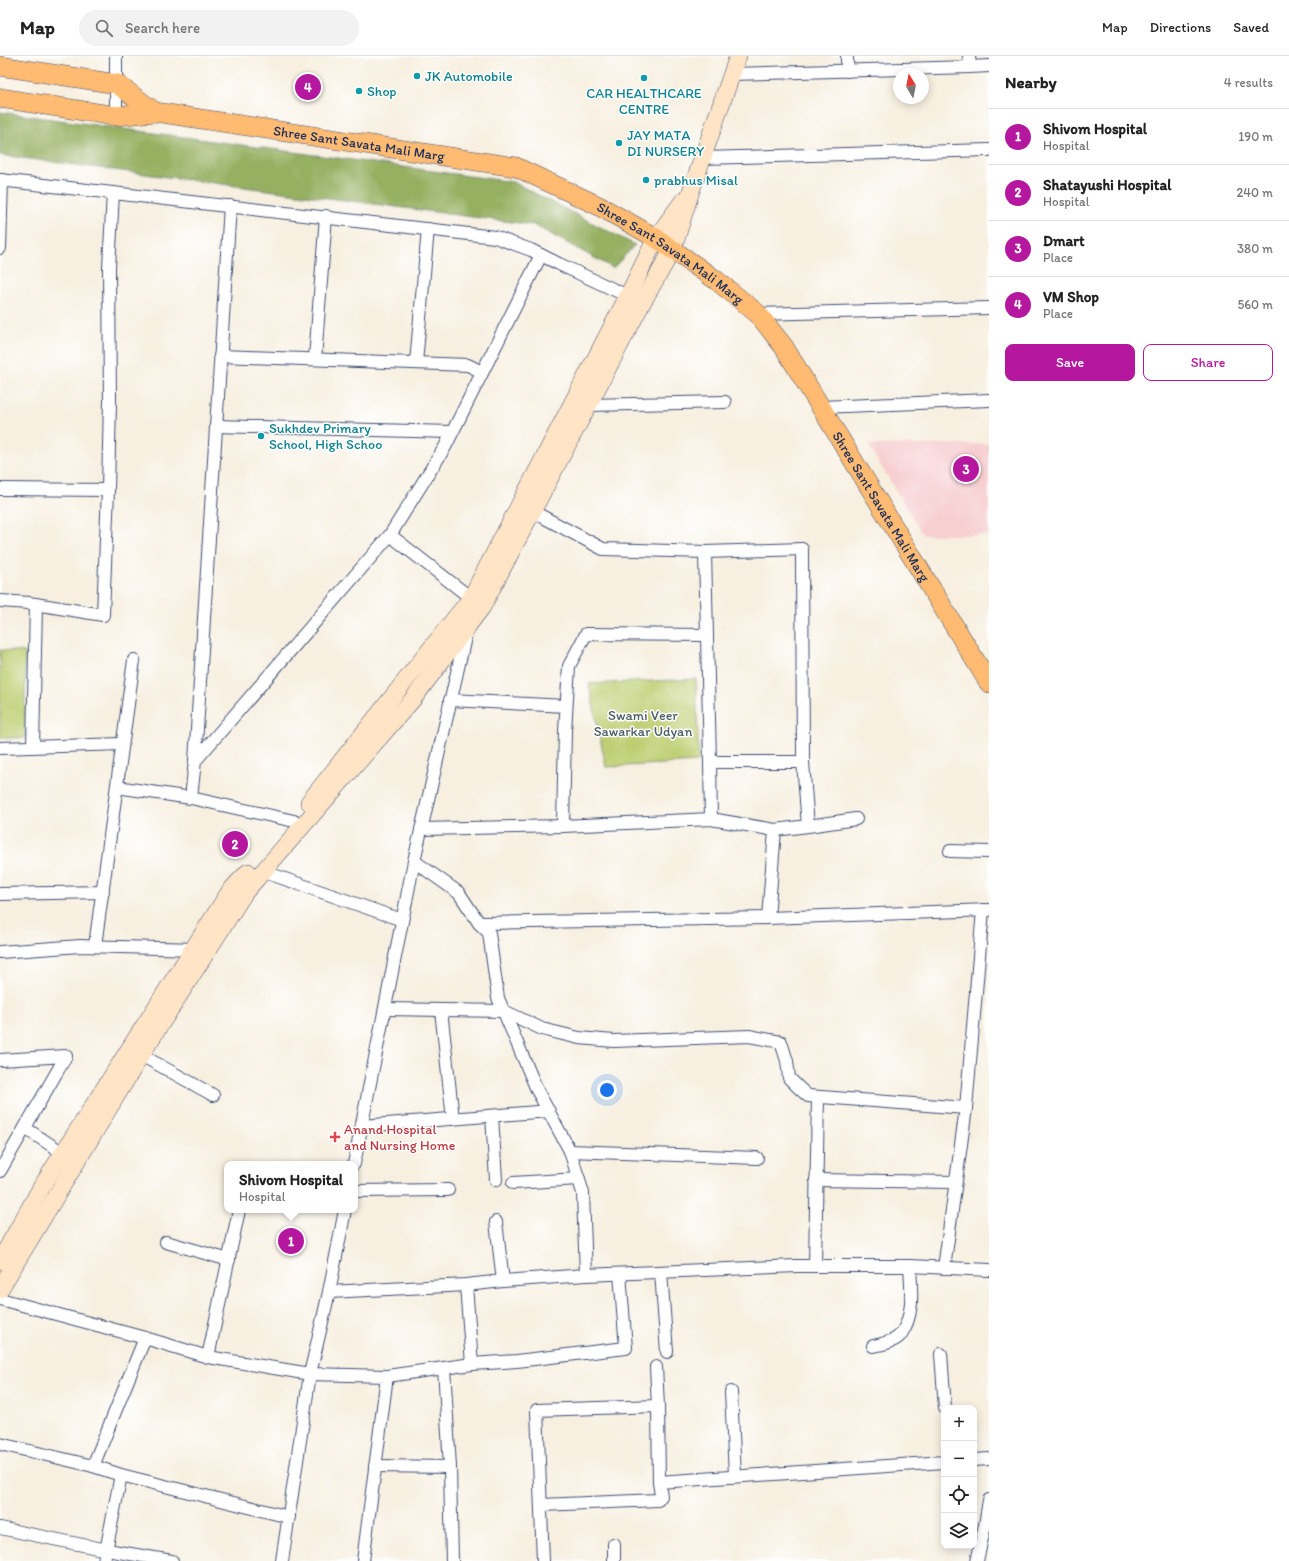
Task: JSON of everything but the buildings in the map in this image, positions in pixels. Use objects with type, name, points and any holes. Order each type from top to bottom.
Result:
[{"type":"main road","points":[[0,1261],[42,1186],[63,1153],[200,949],[244,892],[413,699],[467,626],[476,602],[635,300],[673,249],[691,190],[738,56]]},
{"type":"main road","name":"Shree Sant Savata Mali Marg","points":[[0,66],[117,84],[155,112]]},
{"type":"main road","name":"Shree Sant Savata Mali Marg","points":[[0,98],[116,116],[155,112],[516,167],[599,206],[656,238],[716,280],[758,314],[784,347],[989,683]]},
{"type":"main road","points":[[0,1289],[141,1055],[200,949],[230,891],[294,821],[476,602],[532,511],[588,405],[635,300],[656,238],[691,190]]},
{"type":"street","points":[[116,56],[116,116]]},
{"type":"street","points":[[847,56],[847,71]]},
{"type":"street","points":[[731,74],[847,71],[970,62],[989,66]]},
{"type":"street","points":[[702,158],[989,150]]},
{"type":"street","points":[[0,248],[1,180],[326,216],[495,237],[541,254],[635,300]]},
{"type":"street","points":[[0,601],[36,604],[103,615],[110,402],[109,268],[112,192]]},
{"type":"street","points":[[191,798],[196,761],[230,206]]},
{"type":"street","points":[[315,360],[326,216]]},
{"type":"street","points":[[416,363],[428,229]]},
{"type":"street","points":[[196,761],[390,535],[445,447],[541,254]]},
{"type":"street","points":[[758,314],[989,308]]},
{"type":"street","points":[[220,356],[468,365],[482,372]]},
{"type":"street","points":[[821,407],[989,400]]},
{"type":"street","points":[[588,405],[725,402]]},
{"type":"street","points":[[216,426],[452,432]]},
{"type":"street","points":[[0,489],[108,490]]},
{"type":"street","points":[[532,511],[603,549],[705,552],[802,549],[803,762],[808,826]]},
{"type":"street","points":[[390,535],[476,602]]},
{"type":"street","points":[[705,552],[711,819]]},
{"type":"street","points":[[33,747],[36,604]]},
{"type":"street","points":[[355,1161],[414,861],[467,626]]},
{"type":"street","points":[[563,826],[566,706],[569,666],[586,634],[707,635]]},
{"type":"street","points":[[95,946],[134,660]]},
{"type":"street","points":[[450,700],[566,706]]},
{"type":"street","points":[[0,748],[122,744]]},
{"type":"street","points":[[710,762],[803,762]]},
{"type":"street","points":[[117,787],[191,798],[294,821]]},
{"type":"street","points":[[421,829],[563,826],[711,819],[775,830],[856,819]]},
{"type":"street","points":[[768,918],[775,830]]},
{"type":"street","points":[[950,851],[989,852]]},
{"type":"street","points":[[414,861],[459,893],[479,924],[489,933],[498,998],[537,1090],[570,1151],[583,1193],[586,1275]]},
{"type":"street","points":[[262,871],[402,920]]},
{"type":"street","points":[[0,894],[102,892]]},
{"type":"street","points":[[479,924],[768,918],[986,910],[966,1108],[944,1268]]},
{"type":"street","points":[[0,952],[80,946],[200,949]]},
{"type":"street","points":[[385,1009],[504,1011],[542,1029],[580,1038],[614,1041],[749,1036],[781,1042],[787,1061],[789,1078],[808,1096],[966,1108]]},
{"type":"street","points":[[441,1010],[453,1119]]},
{"type":"street","points":[[141,1055],[213,1095]]},
{"type":"street","points":[[0,1060],[66,1056],[0,1171]]},
{"type":"street","points":[[814,1266],[818,1097]]},
{"type":"street","points":[[362,1126],[549,1111]]},
{"type":"street","points":[[492,1116],[496,1180]]},
{"type":"street","points":[[25,1128],[63,1153]]},
{"type":"street","points":[[570,1151],[757,1158]]},
{"type":"street","points":[[513,1183],[578,1179]]},
{"type":"street","points":[[816,1180],[955,1182]]},
{"type":"street","points":[[358,1191],[448,1190]]},
{"type":"street","points":[[208,1357],[238,1213]]},
{"type":"street","points":[[282,1561],[290,1517],[310,1374],[329,1292],[344,1213]]},
{"type":"street","points":[[496,1222],[503,1280]]},
{"type":"street","points":[[166,1242],[229,1260]]},
{"type":"street","points":[[329,1292],[466,1285],[503,1280],[586,1275],[814,1266],[910,1266],[989,1270]]},
{"type":"street","points":[[873,1346],[885,1344],[901,1335],[907,1321],[912,1302],[910,1266]]},
{"type":"street","points":[[661,1272],[667,1352]]},
{"type":"street","points":[[0,1299],[145,1338],[208,1357],[310,1374],[387,1376],[472,1364],[626,1348],[620,1274]]},
{"type":"street","points":[[466,1285],[472,1364]]},
{"type":"street","points":[[93,1466],[145,1338]]},
{"type":"street","points":[[941,1354],[946,1405]]},
{"type":"street","points":[[541,1505],[658,1500],[661,1496],[659,1482],[656,1367]]},
{"type":"street","points":[[444,1368],[450,1467],[452,1561]]},
{"type":"street","points":[[363,1561],[387,1376]]},
{"type":"street","points":[[731,1392],[735,1476]]},
{"type":"street","points":[[543,1561],[537,1410],[658,1406]]},
{"type":"street","points":[[0,1444],[93,1466],[121,1475],[290,1517]]},
{"type":"street","points":[[977,1460],[989,1459]]},
{"type":"street","points":[[659,1482],[941,1462]]},
{"type":"street","points":[[375,1466],[450,1467]]},
{"type":"street","points":[[105,1555],[121,1475]]},
{"type":"street","points":[[977,1561],[989,1500]]},
{"type":"street","points":[[0,1528],[105,1555],[172,1561]]},
{"type":"street","points":[[614,1544],[614,1561]]},
{"type":"shaded area","points":[[989,444],[989,535],[923,535],[868,445]]},
{"type":"green space","points":[[0,112],[513,182],[635,245],[613,268],[534,225],[0,155]]},
{"type":"green space","points":[[0,650],[25,652],[25,738],[0,738]]},
{"type":"green space","name":"Swami Veer Sawarkar Udyan","points":[[696,679],[699,762],[606,767],[589,684]]},
{"type":"place","name":"JK Automobile","points":[[417,76]]},
{"type":"place","name":"CAR HEALTHCARE CENTRE","points":[[644,78]]},
{"type":"place","name":"VM Shop","points":[[308,87]]},
{"type":"place","name":"Shop","points":[[359,91]]},
{"type":"place","name":"JAY MATA DI NURSERY","points":[[619,143]]},
{"type":"place","name":"prabhus Misal","points":[[646,180]]},
{"type":"place","name":"Sukhdev Primary School, High Schoo","points":[[261,436]]},
{"type":"place","name":"Dmart","points":[[966,469]]},
{"type":"place","name":"Shatayushi Hospital","points":[[235,844]]},
{"type":"place","name":"Anand Hospital and Nursing Home","points":[[335,1137]]},
{"type":"place","name":"Shivom Hospital","points":[[291,1241]]}]
